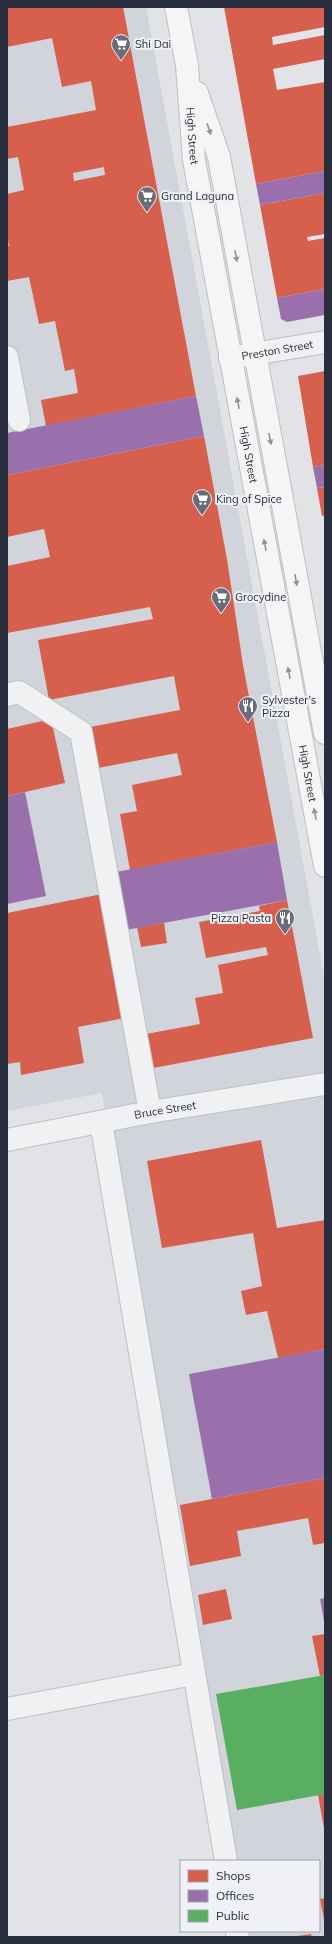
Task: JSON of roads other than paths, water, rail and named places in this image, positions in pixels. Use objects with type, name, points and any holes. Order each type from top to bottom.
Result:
[{"type":"main road","name":"High Street","points":[[176,7],[187,65],[194,160],[325,866]]},
{"type":"main road","name":"High Street","points":[[187,65],[219,157],[254,354],[324,727]]},
{"type":"street","name":"Preston Street","points":[[230,358],[325,342]]},
{"type":"street","points":[[7,357],[19,420]]},
{"type":"street","points":[[7,695],[18,692],[81,732],[150,1112]]},
{"type":"street","points":[[299,727],[324,727]]},
{"type":"street","name":"Bruce Street","points":[[7,1140],[150,1112],[325,1084]]},
{"type":"street","points":[[101,1122],[226,1860]]},
{"type":"street","points":[[7,1709],[194,1674]]},
{"type":"place","name":"Shi Dai","points":[[121,61]]},
{"type":"place","name":"Grand Laguna","points":[[147,213]]},
{"type":"place","name":"King of Spice","points":[[202,516]]},
{"type":"place","name":"Grocydine","points":[[221,614]]},
{"type":"place","name":"Sylvester’s Pizza","points":[[248,723]]},
{"type":"place","name":"Pizza Pasta","points":[[285,935]]}]
